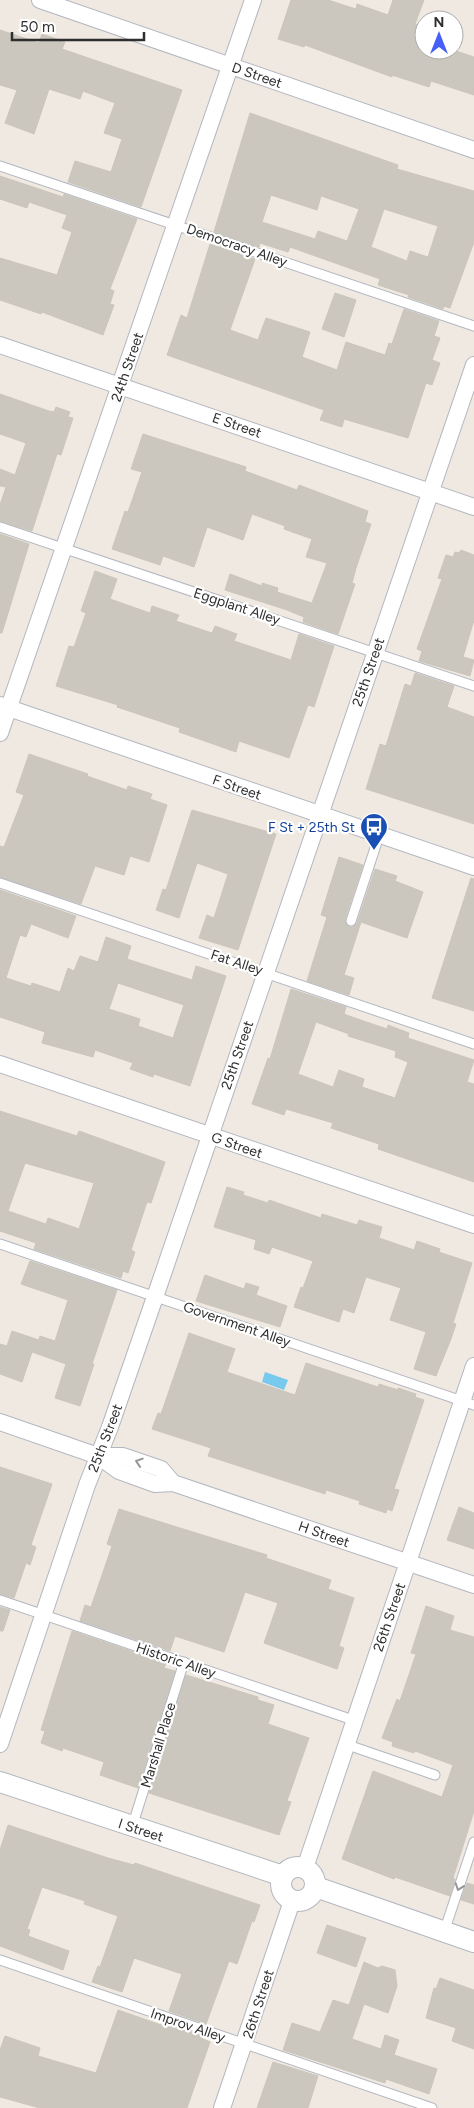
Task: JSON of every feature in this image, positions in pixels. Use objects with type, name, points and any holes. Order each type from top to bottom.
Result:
[{"type":"street","name":"D Street","points":[[40,0],[474,150]]},
{"type":"street","name":"24th Street","points":[[0,733],[4,707],[121,385],[252,0]]},
{"type":"street","name":"E Street","points":[[0,345],[474,507]]},
{"type":"street","name":"25th Street","points":[[0,1744],[98,1456],[156,1297],[209,1136],[474,365]]},
{"type":"street","name":"F Street","points":[[4,707],[474,867]]},
{"type":"street","name":"G Street","points":[[0,1064],[474,1225]]},
{"type":"street","name":"26th Street","points":[[305,1868],[407,1562],[468,1403],[474,1366]]},
{"type":"street","name":"H Street","points":[[0,1422],[98,1456],[119,1472],[156,1484],[174,1483],[474,1585]]},
{"type":"street","name":"I Street","points":[[0,1782],[283,1876]]},
{"type":"street","points":[[295,1867],[305,1868],[315,1878],[316,1887],[307,1899],[292,1901],[282,1890],[283,1876],[295,1867]]},
{"type":"street","points":[[316,1887],[474,1942]]},
{"type":"street","name":"26th Street","points":[[222,2108],[292,1901]]},
{"type":"lane","name":"Democracy Alley","points":[[0,166],[474,326]]},
{"type":"lane","name":"Eggplant Alley","points":[[0,527],[474,686]]},
{"type":"lane","points":[[351,921],[379,836]]},
{"type":"lane","name":"Fat Alley","points":[[0,883],[474,1044]]},
{"type":"lane","name":"Government Alley","points":[[0,1244],[468,1403]]},
{"type":"lane","name":"Historic Alley","points":[[0,1600],[353,1720]]},
{"type":"lane","name":"Marshall Place","points":[[132,1827],[184,1662]]},
{"type":"lane","points":[[345,1744],[435,1776]]},
{"type":"lane","points":[[444,1932],[474,1842]]},
{"type":"lane","name":"Improv Alley","points":[[0,1960],[244,2044],[404,2103],[432,2108]]},
{"type":"water","points":[[265,1372],[288,1380],[284,1390],[262,1382]]},
{"type":"building","points":[[291,0],[328,0],[356,9],[357,4],[388,15],[393,0],[424,0],[420,10],[414,10],[414,60],[464,60],[464,54],[474,57],[474,95],[431,81],[429,87],[392,75],[392,77],[305,45],[304,47],[278,39]]},
{"type":"building","points":[[0,30],[39,43],[42,34],[65,42],[62,49],[182,90],[141,207],[68,182],[75,161],[111,172],[122,139],[104,133],[115,103],[83,91],[80,99],[49,89],[34,134],[5,123],[17,90],[0,85]]},
{"type":"building","points":[[250,113],[398,165],[397,169],[474,191],[474,242],[450,308],[444,306],[443,309],[408,297],[409,295],[378,285],[380,279],[290,247],[288,252],[260,243],[259,247],[214,232]],"holes":[[[271,195],[317,210],[321,196],[359,209],[347,241],[318,231],[315,239],[262,222]],[[384,209],[438,226],[428,257],[410,251],[407,261],[371,247]]]},
{"type":"building","points":[[0,176],[63,197],[64,194],[137,219],[110,289],[114,291],[110,304],[114,305],[103,335],[42,312],[41,314],[0,300],[0,258],[57,275],[72,232],[62,228],[67,215],[29,202],[27,208],[0,199]]},
{"type":"building","points":[[210,244],[255,259],[230,330],[258,340],[266,318],[310,332],[302,357],[337,370],[346,342],[385,355],[389,343],[392,344],[404,309],[439,321],[434,336],[440,338],[432,360],[440,363],[432,385],[426,383],[408,438],[344,419],[342,427],[320,420],[324,410],[167,355],[181,315],[187,318]]},
{"type":"building","points":[[335,293],[356,300],[344,337],[322,329]]},
{"type":"building","points":[[0,394],[49,411],[54,412],[56,407],[70,412],[68,417],[73,418],[61,455],[57,454],[32,531],[0,521],[0,505],[6,487],[0,486],[0,469],[15,475],[26,443],[0,434]]},
{"type":"building","points":[[143,434],[246,467],[245,471],[297,490],[299,485],[368,511],[365,522],[371,524],[352,583],[355,584],[338,634],[303,622],[304,617],[287,610],[225,590],[230,574],[262,586],[262,583],[278,588],[277,592],[312,603],[327,563],[306,557],[312,539],[284,529],[285,526],[252,514],[243,540],[207,527],[194,567],[163,556],[160,565],[112,549],[125,511],[128,512],[142,472],[131,469]]},
{"type":"building","points":[[0,534],[29,544],[2,633],[0,633]]},
{"type":"building","points":[[461,550],[474,555],[474,620],[463,657],[474,660],[470,676],[419,661],[422,651],[417,649],[442,579],[438,578],[446,555],[453,557],[455,552],[459,553]]},
{"type":"building","points":[[95,571],[117,579],[110,599],[150,613],[152,606],[179,615],[176,621],[212,633],[215,626],[237,634],[234,641],[291,660],[299,634],[334,646],[314,707],[308,705],[289,758],[239,741],[236,752],[179,732],[180,728],[117,707],[118,705],[56,686],[69,646],[74,647],[86,613],[81,611]]},
{"type":"building","points":[[415,673],[454,686],[447,707],[474,717],[474,824],[366,789],[380,744],[386,746],[405,684],[411,686]]},
{"type":"building","points":[[29,754],[88,774],[87,776],[127,790],[128,786],[152,794],[150,799],[167,805],[149,862],[130,856],[124,875],[95,866],[81,904],[0,877],[0,846],[4,847],[24,795],[16,792]]},
{"type":"building","points":[[192,810],[276,834],[238,950],[199,938],[207,915],[214,918],[228,874],[197,863],[179,918],[156,910],[163,889],[166,890]]},
{"type":"building","points":[[339,857],[363,865],[345,919],[349,927],[353,927],[357,923],[375,869],[397,876],[395,881],[423,892],[407,938],[361,922],[344,975],[354,978],[349,995],[307,981],[327,917],[321,915]]},
{"type":"building","points":[[471,878],[474,879],[474,1011],[432,998]]},
{"type":"building","points":[[0,890],[76,916],[68,938],[31,924],[26,937],[20,935],[6,978],[31,986],[32,983],[60,992],[68,968],[74,971],[80,956],[98,962],[106,937],[131,946],[127,959],[192,980],[196,966],[226,976],[190,1086],[154,1074],[153,1077],[130,1069],[133,1063],[95,1050],[93,1057],[42,1043],[45,1032],[0,1017]],"holes":[[[118,983],[184,1005],[173,1038],[138,1026],[140,1019],[109,1009]]]},
{"type":"building","points":[[291,989],[346,1007],[344,1014],[387,1029],[388,1025],[409,1033],[408,1038],[474,1060],[467,1082],[474,1084],[474,1182],[378,1149],[379,1144],[331,1128],[333,1123],[286,1109],[284,1115],[252,1104],[268,1058],[270,1059]],"holes":[[[316,1022],[349,1034],[348,1036],[396,1051],[395,1057],[408,1062],[395,1098],[362,1087],[364,1079],[339,1070],[333,1087],[298,1074]]]},
{"type":"building","points":[[0,1111],[77,1136],[79,1131],[165,1162],[151,1203],[147,1202],[131,1250],[135,1252],[128,1273],[123,1271],[121,1278],[34,1249],[36,1243],[0,1231]],"holes":[[[25,1163],[94,1183],[79,1229],[48,1218],[46,1224],[8,1211]]]},
{"type":"building","points":[[227,1187],[244,1192],[243,1195],[268,1203],[269,1200],[321,1218],[322,1214],[357,1225],[359,1220],[382,1227],[379,1238],[414,1250],[417,1241],[440,1249],[439,1252],[472,1263],[453,1323],[456,1324],[436,1376],[414,1369],[426,1332],[390,1320],[401,1288],[366,1277],[354,1313],[343,1309],[339,1322],[294,1307],[313,1261],[272,1247],[269,1254],[254,1249],[256,1240],[214,1227]]},
{"type":"building","points":[[30,1261],[117,1290],[80,1406],[55,1398],[66,1364],[32,1352],[22,1382],[0,1374],[0,1344],[7,1346],[12,1331],[39,1340],[40,1336],[55,1341],[68,1300],[21,1284]]},
{"type":"building","points":[[205,1275],[244,1289],[246,1283],[259,1287],[256,1295],[287,1306],[280,1327],[196,1301]]},
{"type":"building","points":[[189,1333],[235,1349],[227,1372],[295,1395],[306,1363],[378,1387],[379,1384],[398,1390],[398,1388],[416,1394],[415,1397],[424,1400],[394,1489],[399,1490],[392,1511],[387,1509],[386,1513],[359,1504],[360,1501],[326,1490],[325,1494],[208,1456],[211,1448],[152,1429],[158,1413],[161,1414]]},
{"type":"building","points":[[0,1467],[52,1484],[31,1545],[36,1547],[30,1565],[26,1563],[14,1598],[0,1594]]},
{"type":"building","points":[[459,1507],[474,1513],[474,1549],[447,1540]]},
{"type":"building","points":[[119,1509],[267,1555],[266,1558],[331,1580],[328,1589],[354,1598],[339,1646],[344,1648],[337,1669],[264,1643],[278,1603],[245,1592],[224,1652],[175,1636],[170,1651],[80,1621],[85,1605],[91,1607],[112,1546],[107,1544]]},
{"type":"building","points":[[426,1606],[454,1616],[450,1630],[474,1637],[474,1811],[453,1878],[455,1879],[450,1896],[395,1877],[394,1879],[342,1859],[373,1771],[442,1797],[453,1765],[415,1751],[414,1753],[392,1746],[393,1742],[382,1738],[397,1699],[400,1701],[416,1654],[411,1653]]},
{"type":"building","points":[[0,1607],[10,1610],[3,1631],[0,1631]]},
{"type":"building","points":[[72,1631],[166,1663],[164,1668],[175,1671],[138,1788],[100,1775],[104,1762],[63,1748],[62,1751],[41,1743],[45,1731],[41,1730]]},
{"type":"building","points":[[186,1675],[258,1697],[258,1700],[274,1705],[268,1724],[309,1738],[287,1801],[291,1802],[279,1835],[149,1793]]},
{"type":"building","points":[[8,1825],[108,1858],[134,1865],[135,1863],[260,1905],[254,1922],[252,1921],[237,1964],[229,1961],[206,2024],[169,2011],[182,1974],[134,1958],[122,1992],[92,1982],[98,1966],[100,1967],[118,1916],[84,1904],[85,1901],[42,1887],[27,1929],[30,1930],[28,1936],[69,1951],[63,1970],[0,1946],[0,1850]]},
{"type":"building","points":[[467,1883],[474,1885],[474,1904],[461,1900]]},
{"type":"building","points":[[327,1925],[366,1938],[356,1967],[317,1953]]},
{"type":"building","points":[[364,1962],[378,1968],[382,1966],[395,1970],[397,1986],[388,2013],[364,2004],[352,2039],[381,2049],[385,2035],[399,2040],[394,2055],[437,2069],[429,2094],[386,2079],[385,2083],[283,2050],[292,2023],[320,2032],[333,2000],[349,2005]]},
{"type":"building","points":[[440,1978],[474,1990],[474,2049],[452,2041],[456,2028],[426,2018],[434,1988],[436,1989]]},
{"type":"building","points":[[118,2010],[164,2026],[165,2023],[202,2036],[201,2038],[210,2042],[187,2108],[40,2108],[0,2097],[0,2050],[5,2036],[40,2048],[38,2056],[96,2073]]},
{"type":"building","points":[[273,2062],[318,2076],[308,2108],[257,2108]]},
{"type":"place","name":"F St + 25th St","points":[[374,851]]}]
